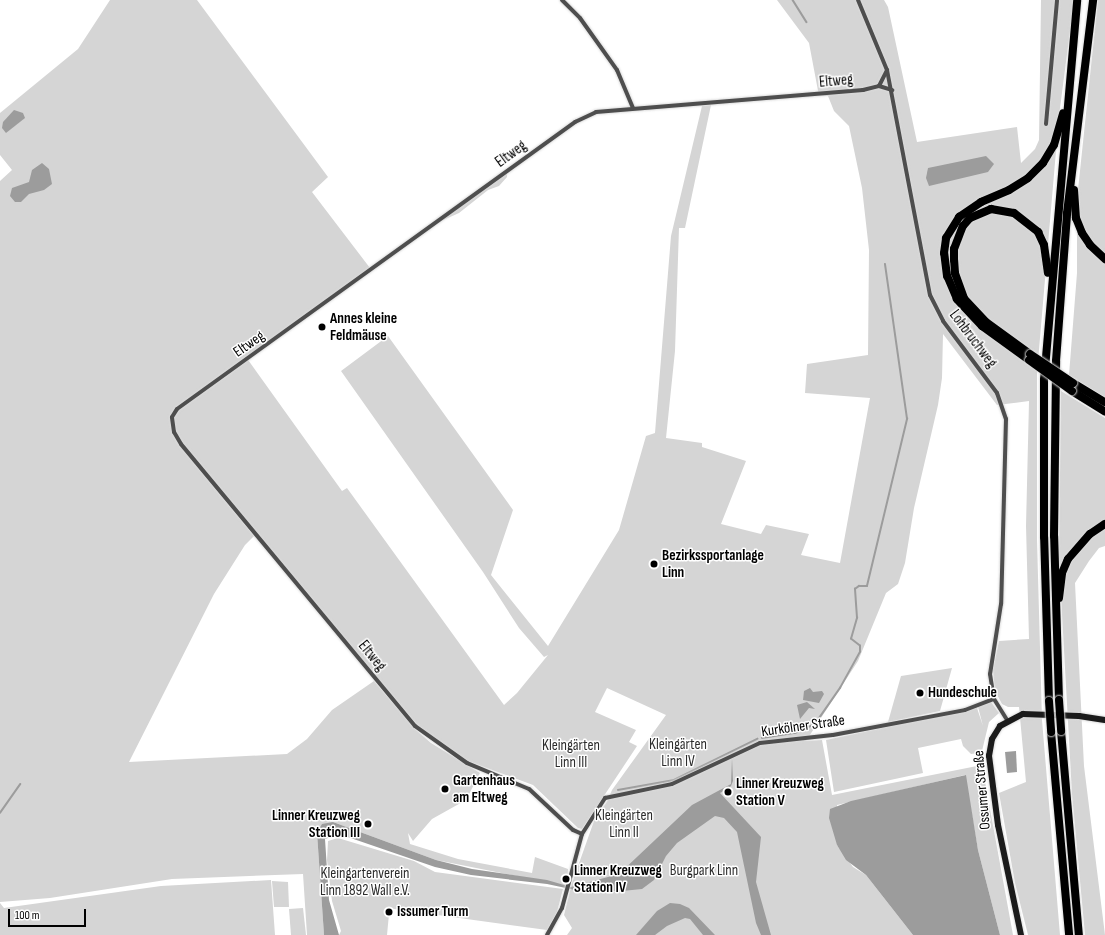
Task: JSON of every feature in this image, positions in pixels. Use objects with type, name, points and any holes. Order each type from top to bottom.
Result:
[{"type":"highway","points":[[1069,935],[1049,701],[1044,537],[1044,418],[1050,299],[1077,0]]},
{"type":"highway","points":[[1079,935],[1059,700],[1055,616],[1054,447],[1056,361],[1074,148],[1094,0]]},
{"type":"highway","points":[[1072,59],[1059,130],[1054,145],[1043,163],[1028,178],[1009,190],[981,202],[959,217],[946,238],[944,253],[947,276],[957,299],[982,326],[1030,357],[1105,412]]},
{"type":"highway","points":[[1074,148],[1073,198],[1076,218],[1090,245],[1105,259]]},
{"type":"highway","points":[[1030,357],[986,322],[964,298],[955,273],[954,249],[963,226],[970,218],[991,209],[1003,210],[1019,216],[1034,228],[1044,245],[1050,299]]},
{"type":"highway","points":[[1072,387],[1105,402]]},
{"type":"highway","points":[[1055,616],[1059,610],[1062,573],[1068,559],[1090,534],[1105,524]]},
{"type":"main road","points":[[1007,720],[1023,714],[1079,716],[1105,720]]},
{"type":"main road","name":"Ossumer Straße","points":[[1007,720],[995,732],[989,756],[1003,858],[1020,935]]},
{"type":"street","points":[[562,0],[580,18],[617,70],[633,108]]},
{"type":"street","name":"Lohbruchweg","points":[[858,0],[887,70],[892,90],[930,295],[944,321],[997,393],[1006,419],[1001,604],[990,674],[994,699]]},
{"type":"street","points":[[1046,124],[1057,0]]},
{"type":"street","points":[[879,86],[887,70]]},
{"type":"street","name":"Eltweg","points":[[582,834],[573,830],[528,789],[467,763],[415,726],[181,444],[172,421],[177,409],[575,122],[596,112],[863,90],[879,86],[892,90]]},
{"type":"street","points":[[994,699],[1007,720]]},
{"type":"street","name":"Kurkölner Straße","points":[[547,935],[561,911],[567,894],[569,880],[582,834],[605,798],[672,784],[760,743],[833,735],[965,710],[994,699]]},
{"type":"green space","points":[[110,0],[197,0],[328,177],[312,192],[370,268],[246,357],[342,491],[347,488],[504,705],[517,693],[548,655],[544,657],[519,628],[483,572],[341,371],[388,336],[513,510],[491,575],[548,646],[619,530],[646,436],[655,433],[671,236],[702,106],[711,105],[685,228],[679,228],[675,351],[666,438],[702,443],[702,447],[746,461],[721,524],[761,534],[766,525],[809,534],[801,555],[840,563],[870,398],[805,393],[807,364],[868,355],[869,250],[862,188],[849,126],[834,111],[828,96],[819,96],[809,43],[777,0],[884,0],[888,7],[917,142],[1017,127],[1021,163],[1035,149],[1039,140],[1041,0],[1074,0],[1059,116],[1037,373],[1037,540],[1042,720],[1060,935],[1028,935],[1015,883],[999,793],[1026,782],[1019,707],[1008,707],[1002,704],[995,691],[993,670],[999,641],[1029,639],[1026,526],[1029,401],[997,405],[943,334],[942,378],[938,405],[914,508],[905,563],[898,584],[886,593],[858,661],[806,741],[822,740],[832,795],[982,765],[1013,935],[1000,935],[978,850],[965,775],[837,805],[837,845],[853,867],[866,875],[913,935],[567,935],[572,928],[564,915],[572,883],[594,821],[608,800],[612,790],[666,715],[607,688],[595,712],[636,730],[629,742],[637,746],[582,829],[578,828],[533,785],[468,761],[436,741],[419,727],[180,446],[254,536],[245,545],[214,594],[129,762],[287,754],[307,739],[332,710],[374,681],[416,730],[431,743],[480,773],[466,800],[432,819],[413,841],[408,833],[410,844],[458,859],[532,873],[535,857],[568,869],[567,886],[436,860],[333,822],[317,833],[324,935],[307,935],[303,874],[172,879],[50,898],[0,902],[0,181],[12,170],[0,155],[0,113],[78,49]]},
{"type":"green space","points":[[1098,0],[1105,0],[1105,397],[1069,375],[1077,273],[1077,199]]},
{"type":"green space","points":[[507,172],[507,177],[499,186],[488,190],[459,213],[441,221]]},
{"type":"green space","points":[[1061,391],[1105,418],[1105,546],[1099,548],[1075,583],[1084,766],[1105,935],[1085,935],[1072,794],[1059,560]]},
{"type":"green space","name":"Hundeschule","points":[[952,668],[940,711],[888,722],[901,676]]},
{"type":"green space","points":[[991,702],[999,713],[989,722],[982,751],[979,753],[971,754],[963,746],[961,739],[918,748],[923,773],[834,792],[826,740],[977,708],[983,726],[978,707]]},
{"type":"green space","name":"Kleingartenverein Linn 1892 Wall e.V.","points":[[338,838],[414,861],[435,872],[563,889],[557,912],[547,930],[387,908],[386,914],[389,914],[387,935],[339,935],[341,931],[332,901],[327,860],[328,841]]},
{"type":"green space","points":[[271,880],[275,935],[0,935],[0,903],[4,908],[161,886]]},
{"type":"green space","points":[[272,881],[288,882],[289,907],[274,907]]},
{"type":"green space","points":[[303,908],[306,935],[291,935],[289,909]]},
{"type":"shaded area","points":[[14,110],[23,113],[25,118],[6,133],[2,128],[3,122]]},
{"type":"shaded area","points":[[986,156],[994,164],[988,172],[929,186],[926,178],[928,168]]},
{"type":"shaded area","points":[[42,163],[49,169],[52,184],[44,190],[29,194],[21,202],[15,202],[10,196],[12,188],[29,182],[32,170]]},
{"type":"shaded area","points":[[810,688],[813,692],[822,691],[824,694],[819,703],[803,700],[804,691]]},
{"type":"shaded area","points":[[807,702],[815,709],[809,708],[800,719],[797,705]]},
{"type":"shaded area","points":[[1016,751],[1017,772],[1007,773],[1005,752]]},
{"type":"shaded area","points":[[732,758],[733,781],[731,786],[720,793],[761,837],[756,882],[771,935],[761,935],[756,923],[737,832],[724,818],[715,816],[677,843],[666,856],[654,880],[642,889],[622,891],[580,891],[547,884],[471,875],[435,867],[339,834],[325,839],[329,900],[339,935],[324,935],[317,833],[322,824],[333,822],[436,860],[472,869],[547,880],[571,887],[619,874],[692,805],[731,784]]},
{"type":"shaded area","points":[[966,775],[978,850],[1000,935],[913,935],[866,875],[846,860],[837,845],[829,818],[830,809],[851,801]]},
{"type":"shaded area","points":[[670,903],[680,904],[689,908],[715,935],[703,935],[690,919],[685,918],[667,926],[655,935],[636,935],[657,911]]},
{"type":"waterway","points":[[793,0],[807,22]]},
{"type":"waterway","points":[[762,738],[795,733],[815,724],[840,688],[860,652],[860,646],[851,639],[857,618],[855,589],[859,586],[867,586],[907,419],[885,265]]},
{"type":"waterway","points":[[618,790],[674,780],[757,739]]},
{"type":"waterway","points":[[0,813],[20,784]]},
{"type":"place","name":"Annes kleine Feldmäuse","points":[[322,327]]},
{"type":"place","name":"Bezirkssportanlage Linn","points":[[654,564]]},
{"type":"place","name":"Hundeschule","points":[[920,693]]},
{"type":"place","name":"Gartenhaus am Eltweg","points":[[445,789]]},
{"type":"place","name":"Linner Kreuzweg Station V","points":[[728,792]]},
{"type":"place","name":"Linner Kreuzweg Station III","points":[[368,824]]},
{"type":"place","name":"Linner Kreuzweg Station IV","points":[[566,879]]},
{"type":"place","name":"Issumer Turm","points":[[389,912]]},
{"type":"park label","name":"Kleingärten Linn IV","points":[[678,752]]},
{"type":"park label","name":"Kleingärten Linn III","points":[[571,754]]},
{"type":"park label","name":"Kleingärten Linn II","points":[[624,824]]},
{"type":"park label","name":"Burgpark Linn","points":[[704,871]]}]
